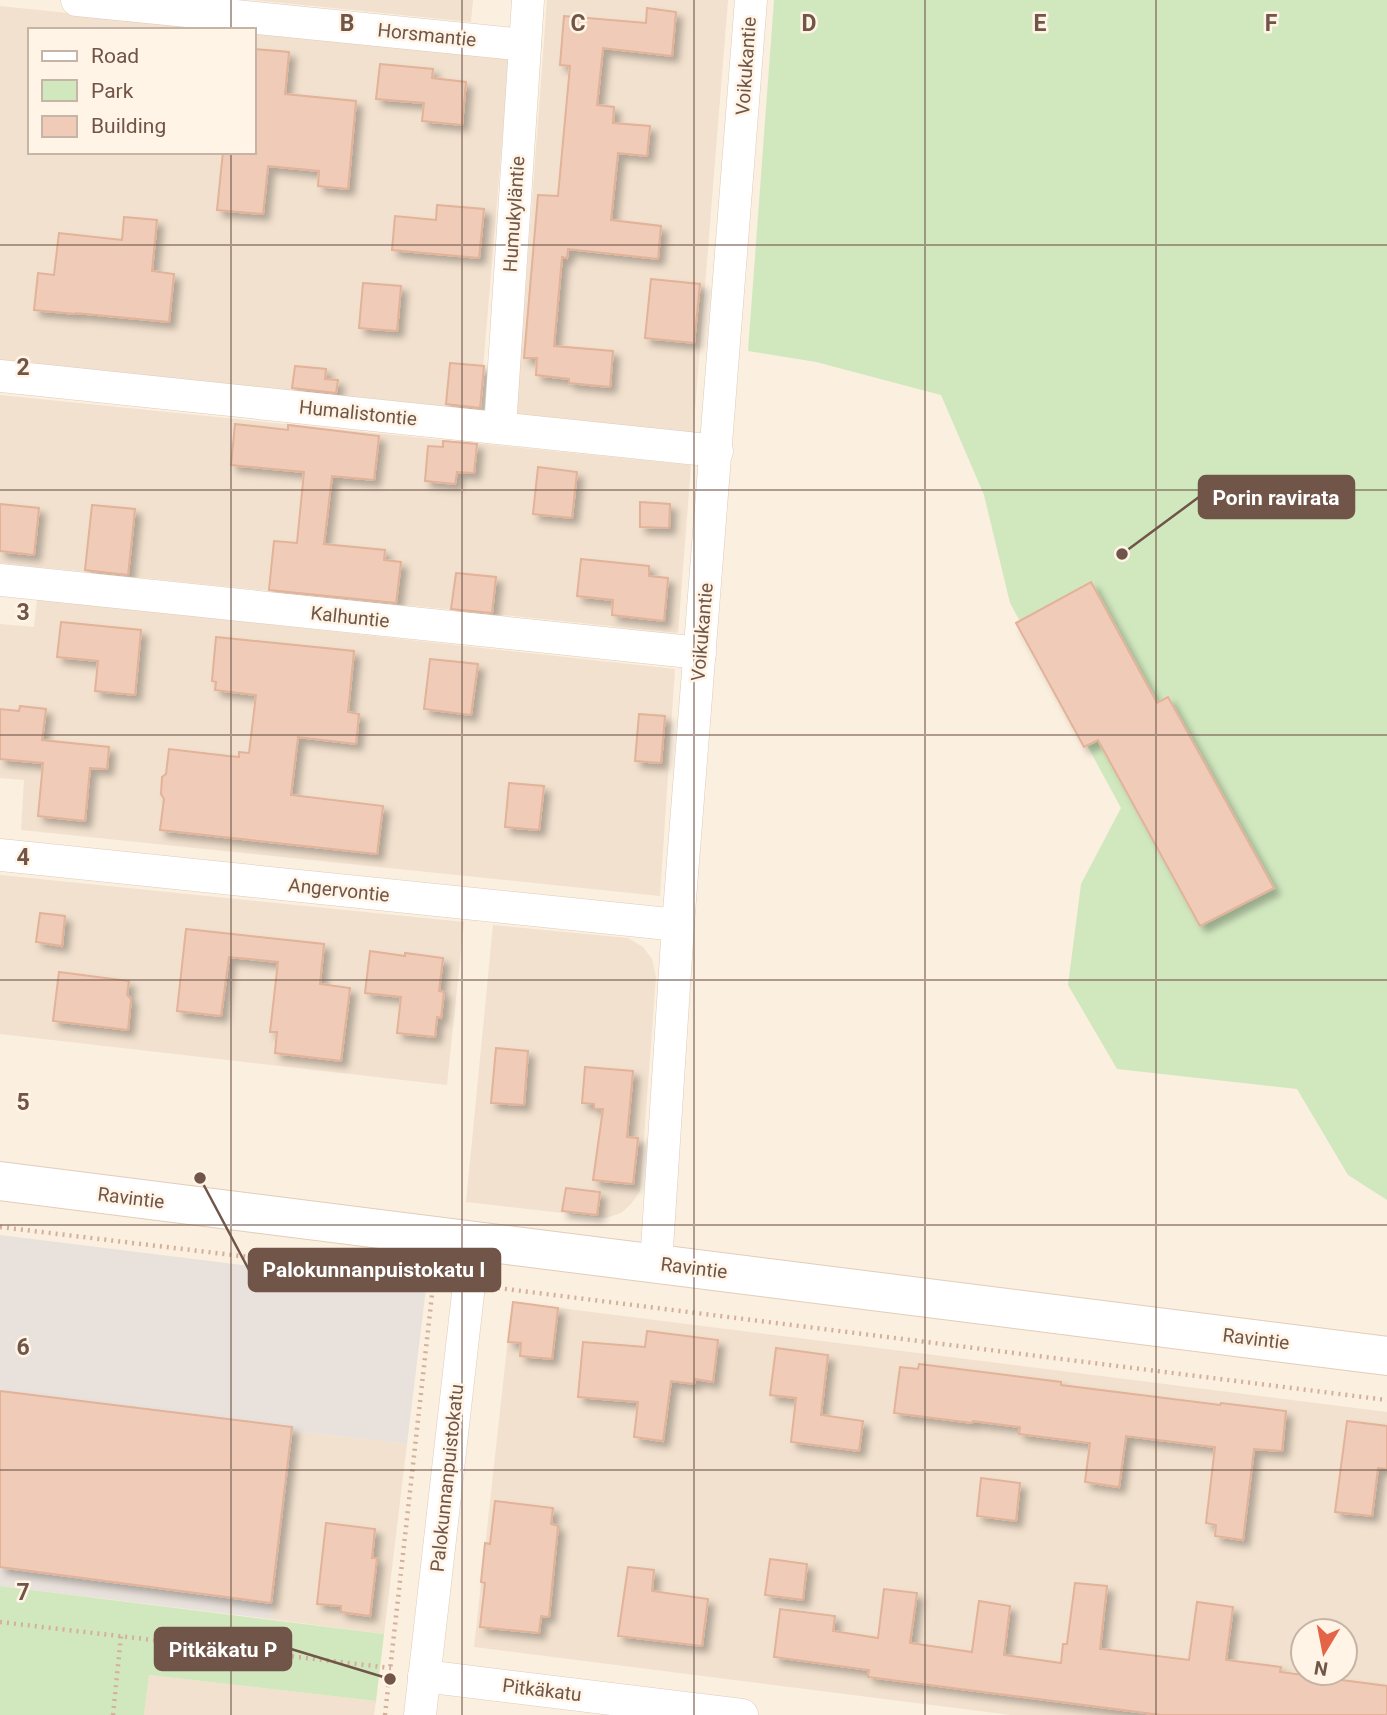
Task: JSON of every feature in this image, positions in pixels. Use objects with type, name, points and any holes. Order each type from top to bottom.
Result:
[{"type":"main road","name":"Ravintie","points":[[0,1181],[1387,1356]]},
{"type":"street","name":"Horsmantie","points":[[77,0],[525,45]]},
{"type":"street","name":"Humukyläntie","points":[[500,428],[528,0]]},
{"type":"street","name":"Voikukantie","points":[[656,1264],[678,925],[751,0]]},
{"type":"street","name":"Humalistontie","points":[[0,376],[717,452]]},
{"type":"street","name":"Kalhuntie","points":[[0,580],[700,653]]},
{"type":"street","name":"Angervontie","points":[[0,855],[678,925]]},
{"type":"street","name":"Palokunnanpuistokatu","points":[[420,1715],[468,1285],[457,1239]]},
{"type":"street","name":"Pitkäkatu","points":[[424,1676],[742,1715]]},
{"type":"path","points":[[0,1227],[434,1279],[1387,1401]]},
{"type":"path","points":[[385,1715],[434,1279],[457,1239]]},
{"type":"path","points":[[0,1622],[391,1668]]},
{"type":"path","points":[[113,1715],[121,1636]]},
{"type":"shaded area","points":[[253,0],[473,0],[471,22]]},
{"type":"shaded area","points":[[547,0],[728,0],[693,435],[516,417]]},
{"type":"shaded area","points":[[0,6],[212,28],[28,28],[28,154],[256,154],[256,32],[509,58],[479,417],[0,361]]},
{"type":"shaded area","points":[[0,395],[691,465],[678,633],[0,563]]},
{"type":"shaded area","points":[[37,599],[675,669],[660,896],[21,830],[24,780],[0,778],[0,624],[34,627]]},
{"type":"shaded area","points":[[0,875],[464,922],[447,1085],[0,1034]]},
{"type":"shaded area","points":[[493,925],[628,938],[643,947],[652,959],[656,977],[640,1191],[621,1213],[606,1218],[466,1202]]},
{"type":"shaded area","points":[[0,1235],[426,1288],[407,1444],[294,1431],[270,1619],[0,1586]]},
{"type":"shaded area","points":[[512,1302],[1387,1412],[1387,1715],[1011,1715],[474,1647]]},
{"type":"shaded area","points":[[294,1431],[407,1444],[384,1634],[270,1619]]},
{"type":"shaded area","points":[[149,1675],[376,1701],[374,1715],[144,1715]]},
{"type":"green space","points":[[774,0],[1387,0],[1387,1200],[1348,1175],[1297,1089],[1117,1069],[1068,985],[1081,884],[1121,808],[1010,603],[984,495],[941,395],[816,362],[748,351]]},
{"type":"green space","points":[[0,1586],[384,1634],[376,1701],[149,1675],[144,1715],[0,1715]]},
{"type":"building","points":[[647,8],[676,12],[672,56],[603,48],[597,105],[614,107],[613,123],[650,126],[647,156],[618,153],[611,220],[661,226],[658,259],[568,249],[567,258],[562,257],[554,346],[613,351],[610,387],[569,383],[569,379],[536,375],[537,358],[524,358],[538,195],[558,196],[570,66],[560,65],[564,16],[646,23]]},
{"type":"building","points":[[256,49],[289,52],[285,94],[356,101],[348,189],[318,186],[319,171],[268,166],[263,214],[217,210],[223,154],[256,154]]},
{"type":"building","points":[[380,64],[433,69],[432,78],[466,82],[462,125],[422,121],[424,103],[376,99]]},
{"type":"building","points":[[437,205],[484,209],[479,258],[392,250],[395,216],[436,220]]},
{"type":"building","points":[[124,217],[157,220],[152,271],[174,274],[169,322],[34,310],[38,273],[54,275],[59,233],[122,240]]},
{"type":"building","points":[[651,279],[700,284],[694,343],[645,338]]},
{"type":"building","points":[[363,283],[401,286],[397,331],[359,328]]},
{"type":"building","points":[[450,363],[484,366],[480,408],[446,404]]},
{"type":"building","points":[[295,366],[326,369],[325,379],[338,380],[336,393],[292,388]]},
{"type":"building","points":[[235,424],[288,430],[288,425],[379,436],[374,480],[332,476],[324,544],[385,550],[384,560],[401,562],[396,603],[269,590],[274,541],[297,543],[304,472],[231,465]]},
{"type":"building","points":[[443,441],[477,444],[474,473],[457,472],[455,484],[425,481],[428,446],[443,447]]},
{"type":"building","points":[[538,467],[577,472],[572,518],[533,514]]},
{"type":"building","points":[[640,502],[670,504],[669,528],[640,527]]},
{"type":"building","points":[[0,504],[39,508],[34,555],[0,551]]},
{"type":"building","points":[[92,505],[135,509],[128,575],[85,570]]},
{"type":"building","points":[[581,559],[649,566],[649,576],[668,578],[664,621],[612,615],[613,600],[577,596]]},
{"type":"building","points":[[456,573],[496,577],[492,613],[451,609]]},
{"type":"building","points":[[1091,582],[1157,703],[1168,697],[1274,888],[1200,926],[1098,740],[1084,747],[1016,623]]},
{"type":"building","points":[[61,622],[141,630],[135,695],[95,691],[98,661],[57,657]]},
{"type":"building","points":[[216,637],[354,651],[348,712],[359,714],[356,744],[298,737],[291,795],[383,806],[377,854],[160,830],[164,799],[161,794],[162,777],[166,774],[169,749],[239,757],[239,752],[249,753],[256,695],[215,690],[216,682],[212,681]]},
{"type":"building","points":[[430,659],[478,664],[471,715],[424,709]]},
{"type":"building","points":[[20,706],[46,709],[42,740],[109,747],[107,769],[90,768],[85,821],[38,816],[43,763],[0,759],[0,709],[19,711]]},
{"type":"building","points":[[639,714],[665,716],[661,763],[635,761]]},
{"type":"building","points":[[509,783],[544,786],[539,830],[505,827]]},
{"type":"building","points":[[40,913],[65,916],[62,946],[36,942]]},
{"type":"building","points":[[186,929],[324,944],[320,984],[350,988],[341,1061],[275,1053],[277,1032],[270,1032],[278,962],[229,957],[221,1016],[177,1011]]},
{"type":"building","points":[[370,951],[443,958],[439,991],[444,992],[441,1018],[437,1017],[435,1037],[397,1033],[401,997],[365,993]]},
{"type":"building","points":[[59,972],[129,981],[127,995],[131,999],[128,1030],[53,1021]]},
{"type":"building","points":[[496,1048],[528,1051],[524,1105],[491,1103]]},
{"type":"building","points":[[585,1067],[633,1071],[627,1137],[638,1138],[633,1184],[593,1180],[603,1109],[594,1109],[594,1104],[582,1103]]},
{"type":"building","points":[[566,1188],[600,1192],[597,1215],[562,1211]]},
{"type":"building","points":[[513,1302],[558,1308],[552,1359],[520,1356],[521,1343],[508,1342]]},
{"type":"building","points":[[647,1331],[718,1340],[713,1382],[695,1379],[694,1384],[671,1381],[663,1441],[634,1437],[638,1402],[578,1397],[583,1342],[645,1347]]},
{"type":"building","points":[[776,1348],[828,1355],[821,1415],[863,1421],[859,1451],[791,1442],[796,1398],[770,1395]]},
{"type":"building","points":[[919,1364],[1061,1382],[1061,1385],[1286,1411],[1282,1451],[1254,1449],[1243,1540],[1215,1536],[1216,1525],[1206,1523],[1215,1447],[1126,1436],[1119,1487],[1085,1482],[1090,1443],[1019,1434],[1020,1427],[894,1413],[900,1367],[918,1369]]},
{"type":"building","points":[[0,1391],[292,1427],[271,1603],[0,1567]]},
{"type":"building","points":[[1347,1421],[1387,1426],[1387,1469],[1378,1468],[1372,1516],[1335,1512]]},
{"type":"building","points":[[981,1478],[1020,1483],[1016,1521],[977,1516]]},
{"type":"building","points":[[495,1501],[553,1508],[551,1524],[558,1526],[549,1617],[541,1616],[539,1633],[480,1627],[485,1583],[481,1582],[485,1543],[490,1544]]},
{"type":"building","points":[[326,1523],[375,1529],[372,1558],[377,1558],[370,1616],[341,1612],[341,1606],[317,1604]]},
{"type":"building","points":[[770,1559],[807,1564],[803,1600],[765,1595]]},
{"type":"building","points":[[628,1567],[654,1570],[652,1591],[708,1599],[702,1646],[618,1636]]},
{"type":"building","points":[[1075,1583],[1107,1586],[1100,1649],[1189,1660],[1197,1602],[1233,1607],[1226,1660],[1281,1667],[1280,1672],[1289,1673],[1289,1687],[1359,1687],[1359,1682],[1387,1686],[1387,1715],[1161,1715],[868,1677],[869,1670],[774,1657],[780,1609],[835,1616],[833,1631],[878,1638],[884,1589],[917,1593],[910,1643],[972,1652],[979,1601],[1010,1606],[1004,1655],[1061,1663],[1063,1644],[1067,1644]]},
{"type":"place","name":"Porin ravirata","points":[[1122,554]]},
{"type":"place","name":"Palokunnanpuistokatu I","points":[[200,1178]]},
{"type":"place","name":"Pitkäkatu P","points":[[390,1679]]}]
